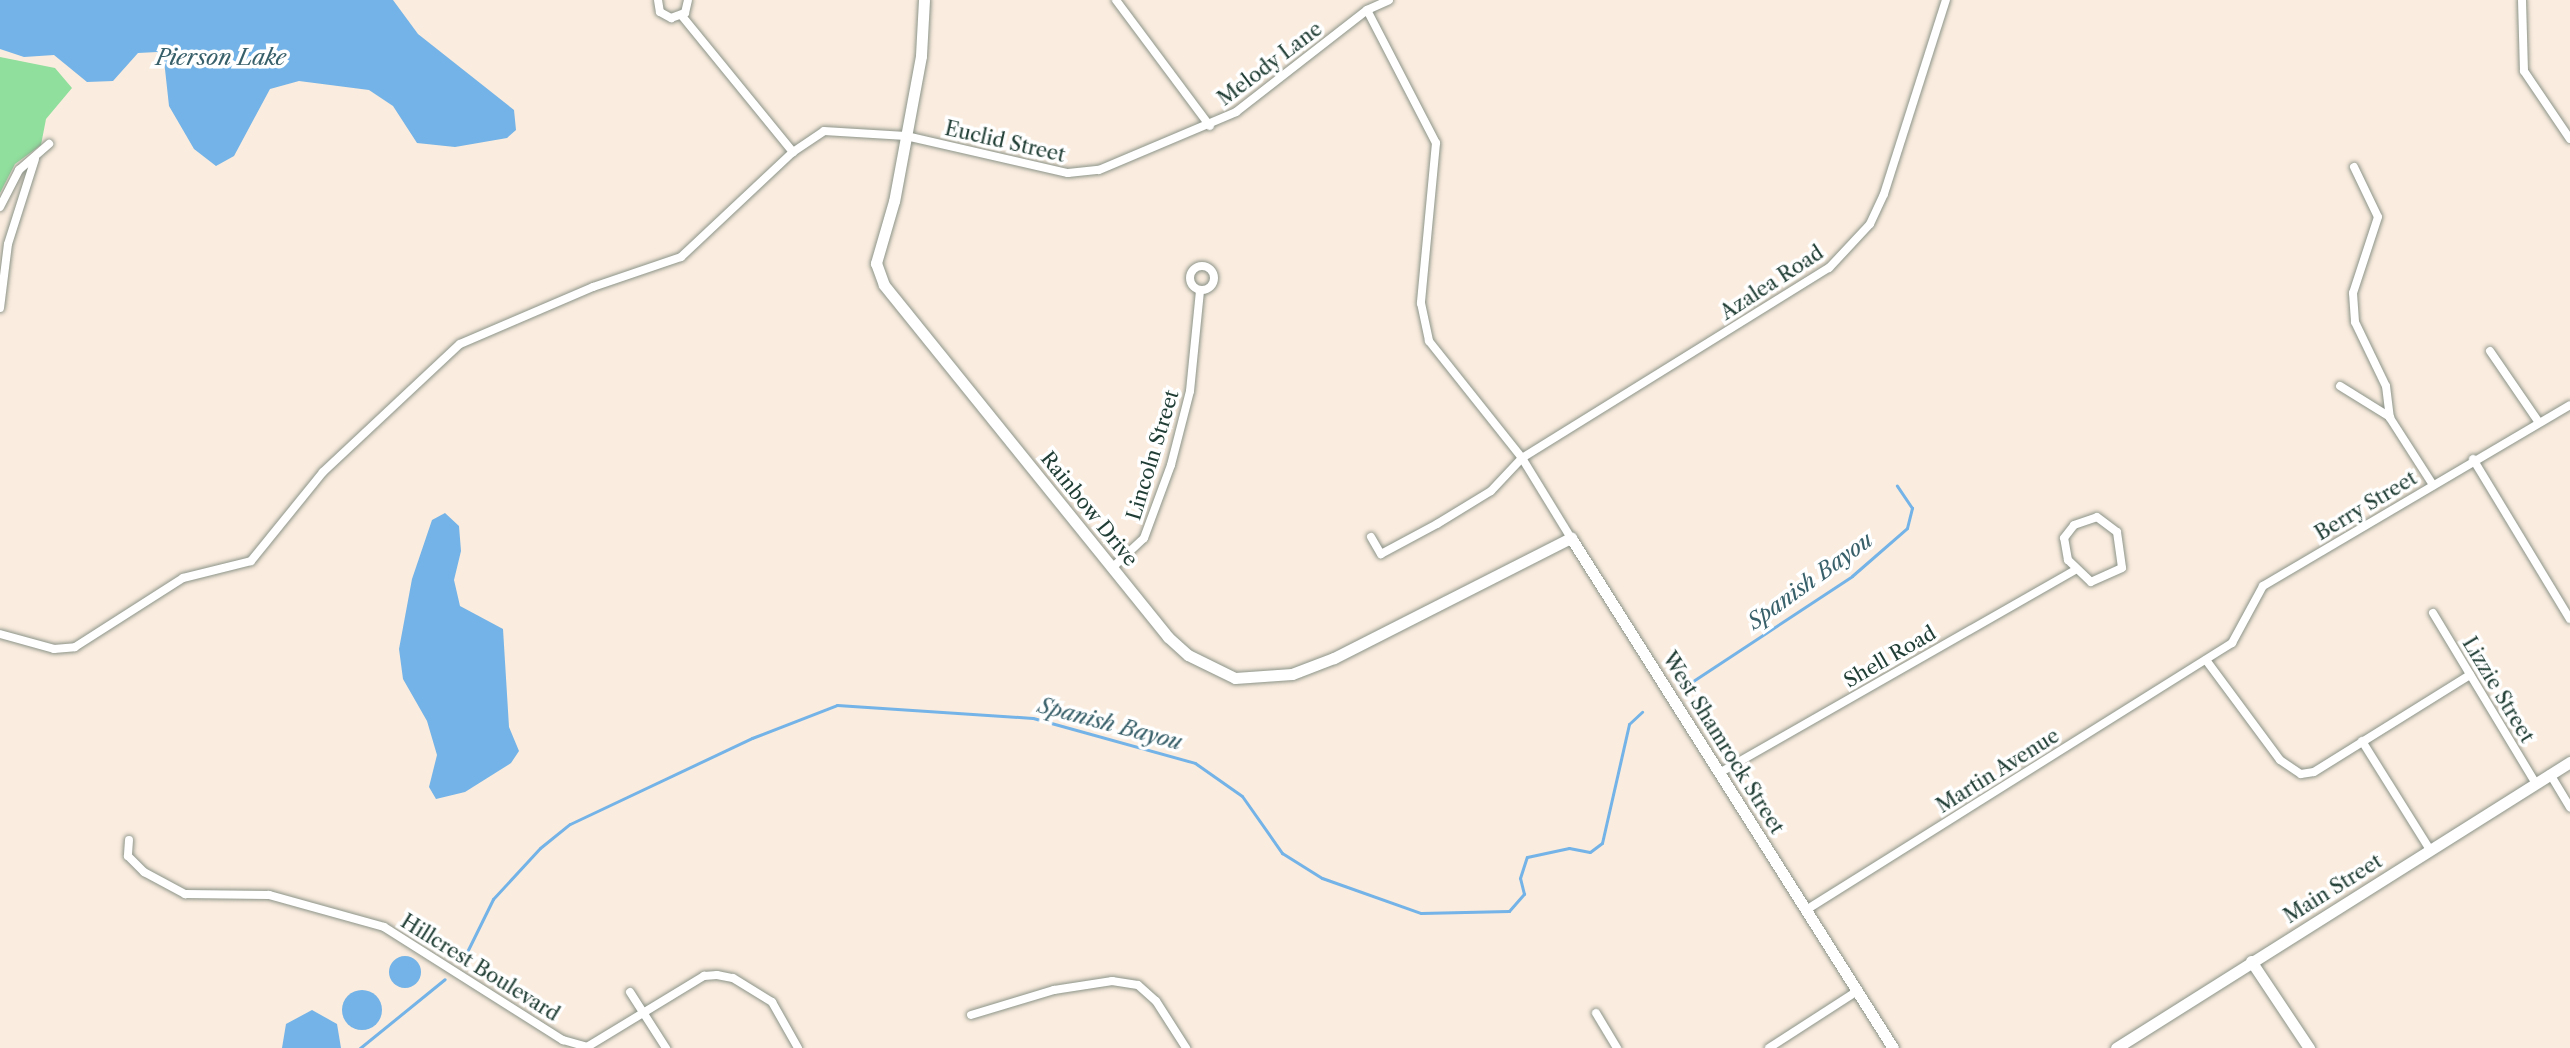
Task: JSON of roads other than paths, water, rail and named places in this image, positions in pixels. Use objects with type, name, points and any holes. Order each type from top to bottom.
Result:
[{"type":"street","points":[[658,0],[664,16],[682,16]]},
{"type":"street","points":[[682,16],[688,0]]},
{"type":"street","name":"Rainbow Drive","points":[[924,0],[921,56],[906,136],[891,215],[877,248],[876,263],[884,285],[1188,655],[1235,678],[1264,677],[1334,658],[1571,538]]},
{"type":"street","points":[[1116,0],[1210,126]]},
{"type":"street","name":"Melody Lane","points":[[1210,126],[1236,112],[1367,10],[1389,0]]},
{"type":"street","name":"Azalea Road","points":[[1371,537],[1381,554],[1491,491],[1522,458],[1829,268],[1870,224],[1899,160],[1946,0]]},
{"type":"street","points":[[2522,0],[2524,71],[2570,139]]},
{"type":"street","name":"West Shamrock Street","points":[[1367,10],[1436,143],[1421,303],[1429,341],[1522,458],[1893,1048]]},
{"type":"street","points":[[682,16],[793,152]]},
{"type":"street","name":"Euclid Street","points":[[0,634],[54,649],[75,647],[183,578],[251,561],[323,472],[460,344],[593,287],[681,257],[793,152],[824,131],[906,136],[1068,173],[1099,170],[1210,126]]},
{"type":"street","points":[[0,207],[19,170],[49,144]]},
{"type":"street","points":[[0,308],[4,266],[35,159]]},
{"type":"street","points":[[2354,167],[2378,217],[2353,293],[2355,322],[2386,386],[2390,418]]},
{"type":"street","points":[[0,250],[4,266]]},
{"type":"street","name":"Lincoln Street","points":[[1113,567],[1144,538],[1171,465],[1190,391],[1200,290]]},
{"type":"street","points":[[2490,351],[2538,421]]},
{"type":"street","points":[[2340,386],[2390,418],[2433,485]]},
{"type":"street","name":"Berry Street","points":[[2206,660],[2241,635],[2253,599],[2263,586],[2473,459],[2570,405]]},
{"type":"street","points":[[2473,459],[2570,619]]},
{"type":"street","points":[[2097,517],[2117,532],[2122,568],[2091,582],[2075,570],[2064,538],[2074,525],[2097,517]]},
{"type":"street","name":"Shell Road","points":[[1721,772],[2075,570]]},
{"type":"street","name":"Lizzie Street","points":[[2433,613],[2536,784]]},
{"type":"street","points":[[2206,660],[2280,760],[2301,774],[2470,675]]},
{"type":"street","name":"Martin Avenue","points":[[1806,910],[2206,660]]},
{"type":"street","points":[[2362,741],[2430,850]]},
{"type":"street","name":"Main Street","points":[[2116,1048],[2570,762]]},
{"type":"street","points":[[2550,774],[2570,807]]},
{"type":"street","name":"Hillcrest Boulevard","points":[[129,840],[128,856],[144,872],[185,894],[269,895],[384,927],[563,1040],[587,1047],[643,1010],[704,976],[733,978],[772,1002],[798,1048]]},
{"type":"street","points":[[2251,961],[2309,1048]]},
{"type":"street","points":[[971,1015],[1054,990],[1112,981],[1138,985],[1156,1001],[1186,1048]]},
{"type":"street","points":[[1769,1048],[1857,991]]},
{"type":"street","points":[[630,992],[666,1048]]},
{"type":"street","points":[[1596,1013],[1617,1048]]},
{"type":"water","name":"Pierson Lake","points":[[0,0],[393,0],[418,34],[514,110],[516,130],[507,138],[455,147],[417,143],[393,106],[369,90],[299,81],[270,89],[234,156],[216,166],[194,149],[169,106],[164,60],[157,52],[138,53],[113,81],[87,82],[54,55],[24,57],[0,49]]},
{"type":"water","points":[[445,513],[459,526],[461,551],[454,580],[460,606],[503,629],[509,727],[519,751],[511,763],[465,792],[436,799],[429,787],[437,755],[427,721],[403,679],[399,649],[412,579],[432,520]]},
{"type":"water","points":[[405,956],[417,960],[421,972],[417,984],[405,988],[393,984],[389,972],[393,960]]},
{"type":"water","points":[[362,990],[376,996],[382,1010],[376,1024],[362,1030],[348,1024],[342,1010],[348,996]]},
{"type":"water","points":[[312,1010],[337,1024],[341,1048],[282,1048],[286,1024]]},
{"type":"waterway","name":"Spanish Bayou","points":[[1690,683],[1852,576],[1907,528],[1912,508],[1897,486]]},
{"type":"waterway","name":"Spanish Bayou","points":[[463,960],[493,899],[540,848],[570,824],[752,738],[837,705],[1033,718],[1195,763],[1242,796],[1282,853],[1322,878],[1421,913],[1509,911],[1524,894],[1520,878],[1527,857],[1569,848],[1590,852],[1602,843],[1629,724],[1642,712]]},
{"type":"waterway","name":"Spanish Bayou","points":[[360,1048],[445,979]]}]
